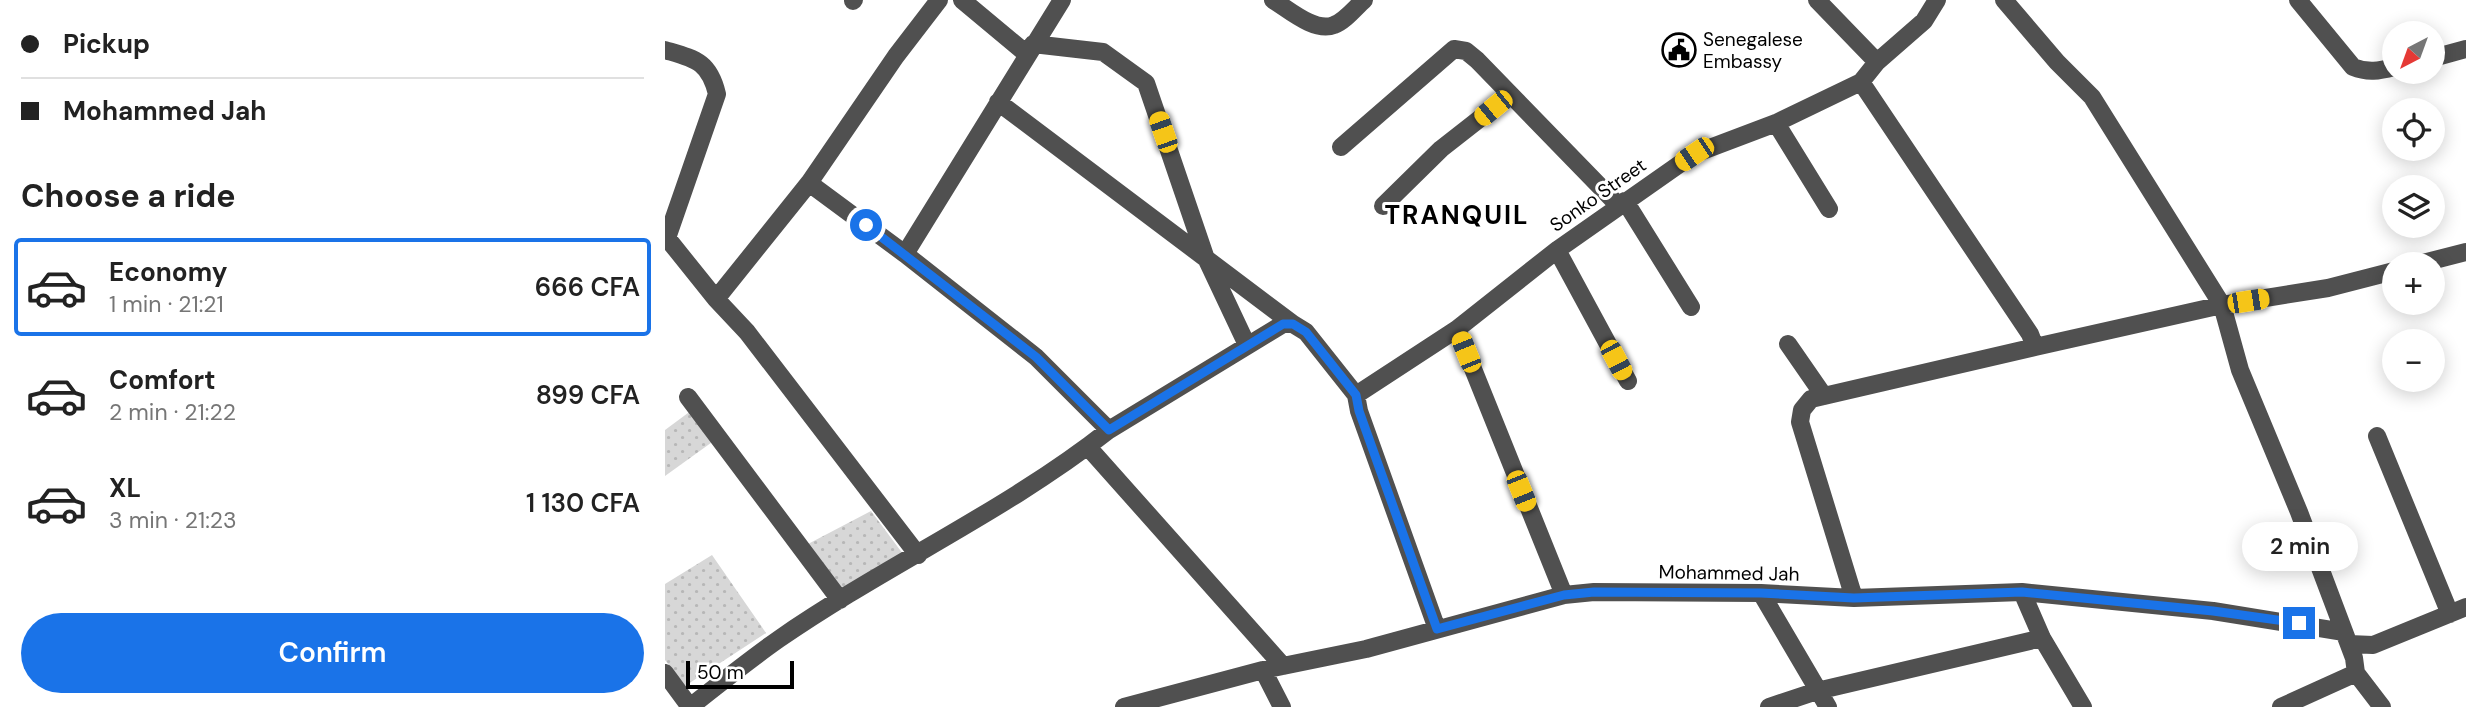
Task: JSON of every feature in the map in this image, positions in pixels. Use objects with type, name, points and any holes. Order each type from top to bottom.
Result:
[{"type":"street","points":[[716,299],[809,183],[896,55],[939,0]]},
{"type":"street","points":[[962,0],[1031,50],[1103,52],[1146,83],[1207,259],[1247,345]]},
{"type":"street","points":[[905,254],[1062,0]]},
{"type":"street","points":[[1273,0],[1317,26],[1327,27],[1336,25],[1364,0]]},
{"type":"street","points":[[1817,0],[1877,62]]},
{"type":"street","name":"Sonko Street","points":[[1356,395],[1457,329],[1557,250],[1694,154],[1776,123],[1861,82],[1877,62],[1923,21],[1937,0]]},
{"type":"street","points":[[2004,0],[2057,62],[2092,97],[2222,305],[2240,370],[2299,512],[2347,638],[2356,673],[2382,707]]},
{"type":"street","points":[[2298,0],[2353,67],[2365,71],[2382,70]]},
{"type":"street","points":[[1341,147],[1454,49],[1465,51],[1622,203],[1691,307]]},
{"type":"street","points":[[2445,55],[2466,49]]},
{"type":"street","points":[[665,50],[700,62],[713,77],[717,94],[666,237],[716,299],[747,332],[918,555]]},
{"type":"street","points":[[1861,82],[2030,334],[2035,347]]},
{"type":"street","points":[[1383,206],[1441,149],[1510,95]]},
{"type":"street","points":[[998,102],[1306,332],[1356,395],[1359,411],[1437,629]]},
{"type":"street","points":[[1776,123],[1829,209]]},
{"type":"street","points":[[809,183],[1036,357],[1109,430]]},
{"type":"street","points":[[1557,250],[1628,382]]},
{"type":"street","points":[[2445,257],[2466,252]]},
{"type":"street","points":[[1854,598],[1800,422],[1802,410],[1811,399],[2222,305],[2328,288],[2382,274]]},
{"type":"street","points":[[665,673],[690,707],[779,639],[840,600],[918,555],[1088,447],[1109,430],[1247,345],[1283,324],[1293,324]]},
{"type":"street","points":[[1457,329],[1564,595]]},
{"type":"street","points":[[1788,344],[1824,396]]},
{"type":"street","points":[[688,397],[840,600]]},
{"type":"street","points":[[2377,436],[2458,610]]},
{"type":"street","points":[[1088,447],[1283,666]]},
{"type":"street","name":"Mohammed Jah","points":[[1124,707],[1263,670],[1366,649],[1564,595],[1594,592],[1761,593],[1854,598],[2022,592],[2213,611],[2373,645],[2458,610]]},
{"type":"street","points":[[2022,592],[2042,638],[2083,707]]},
{"type":"street","points":[[1761,593],[1828,707]]},
{"type":"street","points":[[1769,707],[1817,691],[2042,638]]},
{"type":"street","points":[[1263,670],[1282,707]]},
{"type":"street","points":[[2281,707],[2356,673]]},
{"type":"shaded area","points":[[692,410],[715,440],[665,476],[665,430]]},
{"type":"shaded area","points":[[871,511],[906,558],[842,589],[808,544]]},
{"type":"shaded area","points":[[712,555],[766,633],[685,686],[665,660],[665,584]]},
{"type":"place","name":"Senegalese Embassy","points":[[1679,50]]},
{"type":"district","name":"TRANQUIL","points":[[1457,215]]},
{"type":"route","points":[[866,225],[1036,357],[1109,430],[1283,324],[1293,324],[1306,332],[1356,395],[1359,411],[1437,629],[1564,595],[1594,592],[1761,593],[1854,598],[2022,592],[2213,611],[2299,623]]}]
